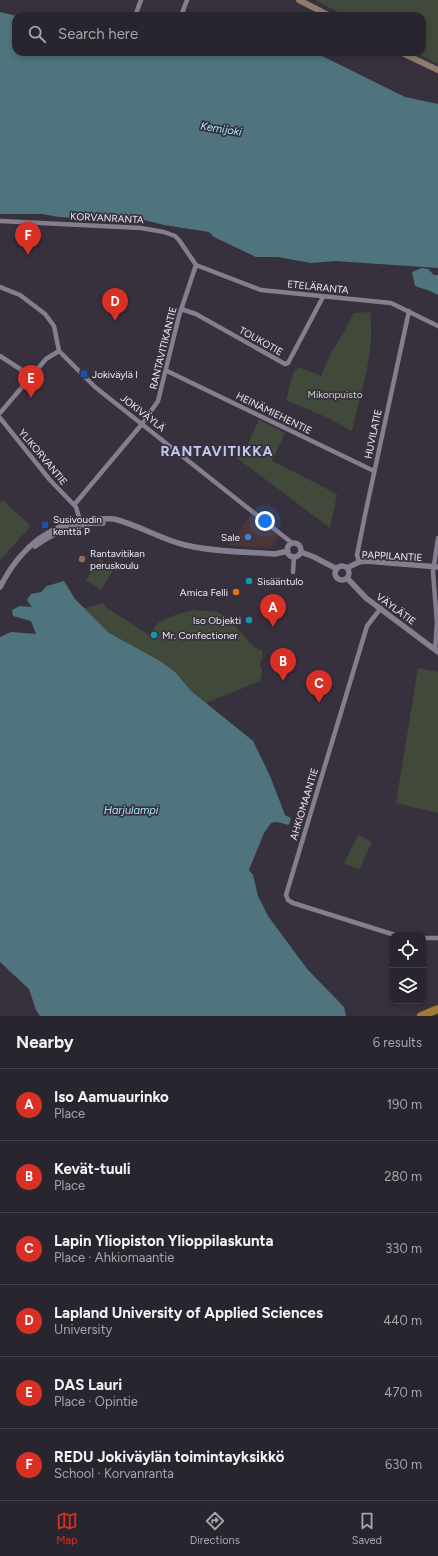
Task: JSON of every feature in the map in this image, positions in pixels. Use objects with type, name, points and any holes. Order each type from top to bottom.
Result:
[{"type":"highway","points":[[421,1016],[438,1009]]},
{"type":"main road","points":[[299,0],[322,12]]},
{"type":"main road","points":[[408,56],[438,70]]},
{"type":"street","points":[[136,12],[141,0]]},
{"type":"street","points":[[182,12],[187,0]]},
{"type":"street","name":"KORVANRANTA","points":[[0,221],[141,228],[164,232],[179,240],[196,265]]},
{"type":"street","name":"ETELÄRANTA","points":[[196,265],[261,290],[391,303],[438,326]]},
{"type":"street","name":"RANTAVITIKANTIE","points":[[74,505],[142,424],[158,400],[182,309],[196,265]]},
{"type":"street","points":[[0,287],[20,295],[45,314],[54,326],[60,351],[48,357],[0,413]]},
{"type":"street","name":"TOUKOTIE","points":[[182,309],[196,314],[285,364],[288,363],[322,297]]},
{"type":"street","name":"HUVILATIE","points":[[359,562],[357,554],[409,311]]},
{"type":"street","name":"JOKIVÄYLÄ","points":[[60,351],[95,387],[292,543]]},
{"type":"street","points":[[0,356],[32,376]]},
{"type":"street","name":"HEINÄMIEHENTIE","points":[[166,371],[374,471]]},
{"type":"street","name":"YLIKORVANTIE","points":[[0,418],[50,480],[74,505]]},
{"type":"street","points":[[74,505],[80,523]]},
{"type":"street","points":[[0,587],[18,560],[19,556],[40,538],[51,531],[80,523],[126,523],[176,543],[194,547],[275,554],[288,551]]},
{"type":"street","points":[[437,651],[436,567],[438,538]]},
{"type":"street","points":[[288,551],[288,547],[292,543],[299,545],[300,552]]},
{"type":"street","points":[[288,551],[294,556]]},
{"type":"street","points":[[294,556],[300,552]]},
{"type":"street","points":[[300,552],[314,557],[337,569]]},
{"type":"street","points":[[293,572],[294,556]]},
{"type":"street","name":"PAPPILANTIE","points":[[347,568],[359,562],[436,567]]},
{"type":"street","points":[[340,566],[347,568],[349,572],[347,578],[339,578],[336,575],[337,569],[340,566]]},
{"type":"street","name":"VÄYLÄTIE","points":[[347,578],[358,590],[437,651]]},
{"type":"street","name":"AHKIOMAANTIE","points":[[381,608],[367,626],[286,894],[288,900],[293,903],[390,933]]},
{"type":"street","points":[[426,938],[438,938]]},
{"type":"shaded area","points":[[252,514],[279,535],[269,548],[229,545]]},
{"type":"green space","points":[[315,0],[438,0],[438,64],[423,56],[426,56],[426,12],[338,12]]},
{"type":"green space","name":"Mikonpuisto","points":[[370,312],[371,342],[369,357],[352,431],[326,417],[286,400],[292,378],[298,367],[321,376],[332,351],[354,313]]},
{"type":"green space","points":[[259,420],[285,433],[272,461],[337,494],[330,528],[237,458],[246,448]]},
{"type":"green space","points":[[2,500],[31,526],[0,560],[0,503]]},
{"type":"green space","points":[[100,559],[114,569],[101,590],[86,580]]},
{"type":"green space","points":[[75,599],[84,608],[103,603],[107,608],[149,635],[158,623],[175,615],[193,610],[217,612],[229,619],[255,648],[261,650],[263,654],[260,667],[262,670],[260,681],[206,703],[253,741],[270,776],[285,815],[57,710]]},
{"type":"green space","points":[[418,668],[438,672],[438,813],[396,803]]},
{"type":"green space","points":[[358,835],[372,842],[359,870],[344,863]]},
{"type":"water","name":"Kemijoki","points":[[0,12],[12,15],[12,56],[322,56],[405,97],[438,104],[438,268],[335,261],[311,263],[278,257],[256,257],[214,237],[209,232],[109,214],[80,218],[59,217],[42,214],[0,214]]},
{"type":"water","points":[[422,268],[428,269],[434,275],[438,275],[438,295],[415,286],[412,272]]},
{"type":"water","name":"Harjulampi","points":[[64,581],[75,599],[109,633],[160,661],[175,672],[191,691],[253,741],[270,776],[285,815],[291,818],[289,825],[277,822],[271,823],[264,833],[249,870],[253,875],[258,896],[268,916],[308,970],[344,1007],[346,1016],[40,1016],[36,1010],[29,989],[0,962],[0,637],[11,632],[36,634],[31,621],[13,616],[12,610],[20,606],[32,607],[27,600],[31,594],[41,592],[47,586]]},
{"type":"place","name":"REDU Jokiväylän toimintayksikkö","points":[[28,255]]},
{"type":"place","name":"Lapland University of Applied Sciences","points":[[115,321]]},
{"type":"place","name":"Jokiväylä I","points":[[84,374]]},
{"type":"place","name":"DAS Lauri","points":[[31,398]]},
{"type":"place","name":"Susivoudin kenttä P","points":[[45,525]]},
{"type":"place","name":"Sale","points":[[248,537]]},
{"type":"place","name":"Rantavitikan peruskoulu","points":[[82,559]]},
{"type":"place","name":"Sisääntulo","points":[[249,581]]},
{"type":"place","name":"Amica Felli","points":[[236,592]]},
{"type":"place","name":"Iso Objekti","points":[[249,620]]},
{"type":"place","name":"Iso Aamuaurinko","points":[[273,627]]},
{"type":"place","name":"Mr. Confectioner","points":[[154,635]]},
{"type":"place","name":"Kevät-tuuli","points":[[283,681]]},
{"type":"place","name":"Lapin Yliopiston Ylioppilaskunta","points":[[319,703]]},
{"type":"district","name":"RANTAVITIKKA","points":[[217,451]]}]
